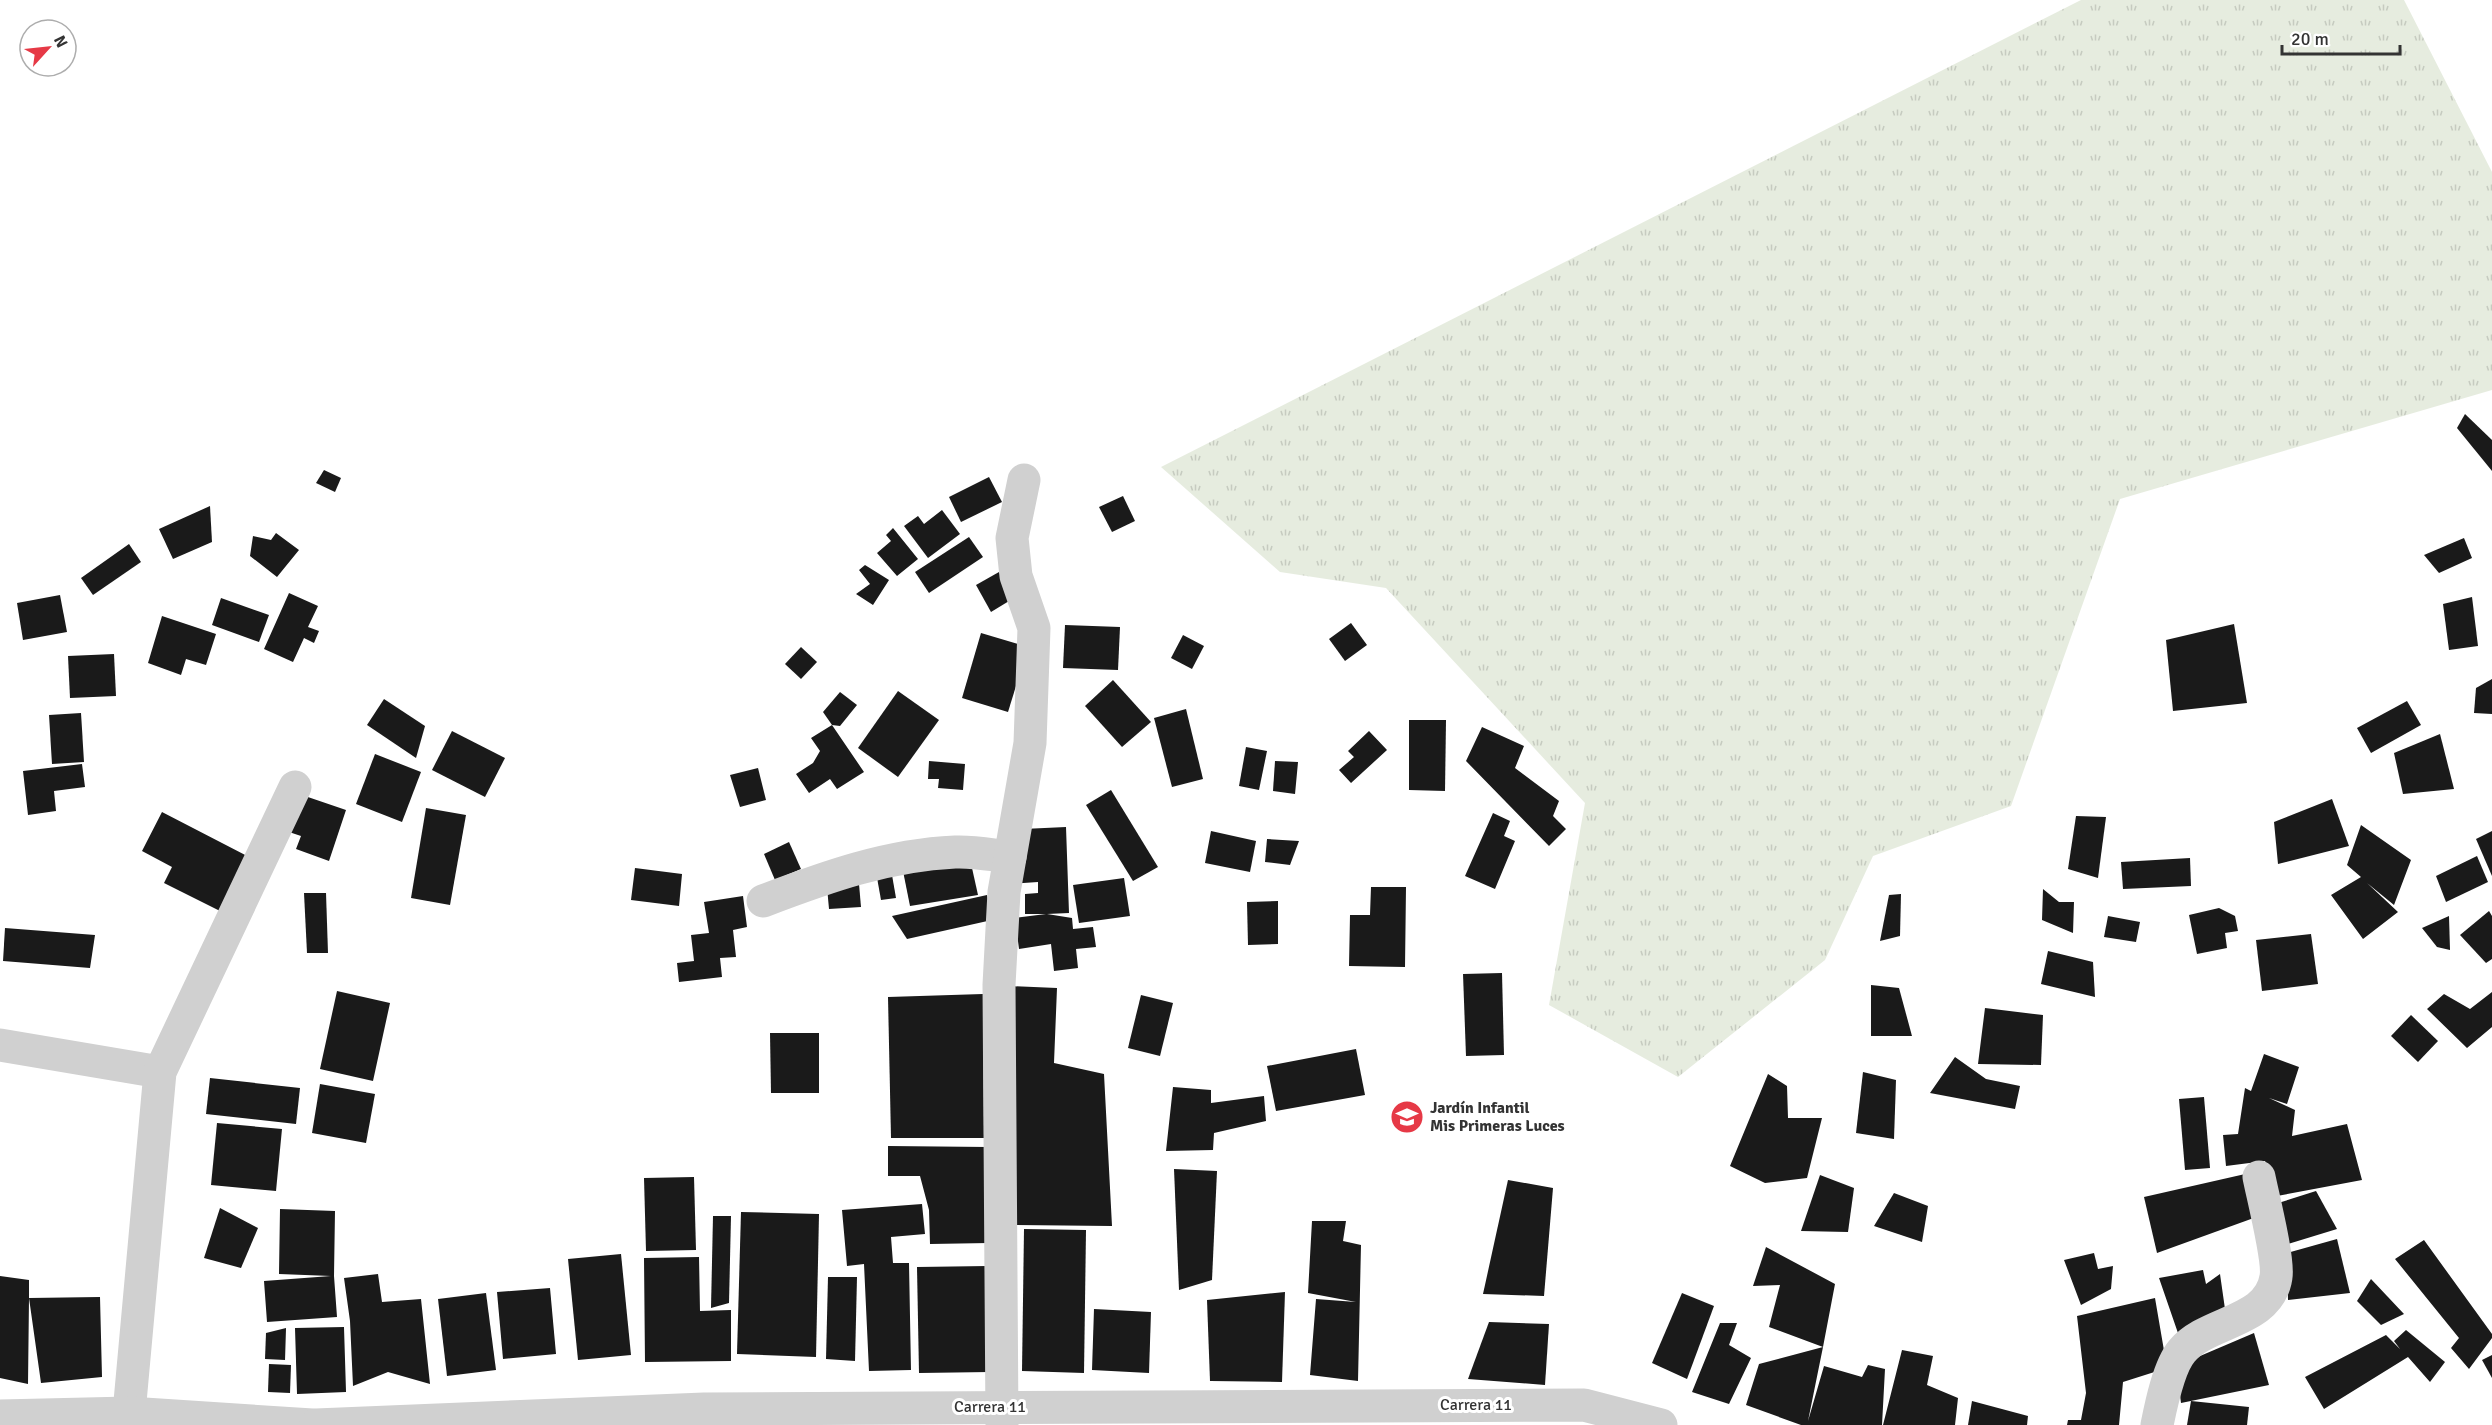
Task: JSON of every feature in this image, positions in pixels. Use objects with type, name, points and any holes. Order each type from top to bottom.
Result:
[{"type":"street","points":[[1001,1416],[999,986],[1004,892],[1030,743],[1034,628],[1016,576],[1012,538],[1024,480]]},
{"type":"street","points":[[129,1413],[160,1072],[295,786]]},
{"type":"street","points":[[763,901],[848,869],[905,857],[957,852],[1010,857]]},
{"type":"street","points":[[0,1045],[160,1072]]},
{"type":"street","points":[[2157,1425],[2174,1367],[2182,1351],[2200,1337],[2258,1308],[2272,1293],[2277,1274],[2259,1177]]},
{"type":"street","name":"Carrera 11","points":[[0,1416],[129,1413],[314,1425],[704,1417],[1001,1416],[1584,1405],[1660,1425]]},
{"type":"green space","points":[[2081,0],[2404,0],[2492,172],[2492,390],[2120,499],[2011,806],[1873,856],[1825,960],[1678,1077],[1549,1005],[1585,803],[1386,588],[1280,572],[1161,467]]},
{"type":"building","points":[[2465,414],[2492,440],[2492,471],[2457,428]]},
{"type":"building","points":[[324,470],[341,478],[335,492],[316,483]]},
{"type":"building","points":[[989,477],[1002,502],[961,522],[949,497]]},
{"type":"building","points":[[1123,496],[1135,521],[1112,532],[1099,507]]},
{"type":"building","points":[[210,506],[212,542],[173,559],[159,529]]},
{"type":"building","points":[[942,510],[960,534],[928,558],[904,526],[918,516],[924,524]]},
{"type":"building","points":[[893,528],[918,559],[897,576],[877,553],[891,541],[886,535]]},
{"type":"building","points":[[276,533],[299,550],[277,577],[250,556],[253,536],[271,540]]},
{"type":"building","points":[[969,537],[983,557],[929,593],[915,572]]},
{"type":"building","points":[[2464,538],[2472,558],[2439,573],[2424,555]]},
{"type":"building","points":[[129,544],[141,562],[93,595],[81,578]]},
{"type":"building","points":[[865,565],[889,580],[873,605],[856,594],[870,584],[859,570]]},
{"type":"building","points":[[999,572],[1014,598],[991,612],[976,585]]},
{"type":"building","points":[[289,593],[318,606],[308,627],[319,631],[314,643],[304,638],[293,662],[264,649]]},
{"type":"building","points":[[60,595],[67,632],[23,640],[17,603]]},
{"type":"building","points":[[2472,597],[2478,646],[2449,650],[2443,604]]},
{"type":"building","points":[[221,598],[269,615],[259,642],[212,625]]},
{"type":"building","points":[[162,616],[216,634],[206,665],[186,659],[181,675],[148,663]]},
{"type":"building","points":[[1351,623],[1367,645],[1345,661],[1329,639]]},
{"type":"building","points":[[2234,624],[2247,703],[2173,711],[2166,640]]},
{"type":"building","points":[[1065,625],[1120,627],[1118,670],[1063,668]]},
{"type":"building","points":[[981,633],[1028,647],[1008,712],[962,698]]},
{"type":"building","points":[[1183,635],[1204,646],[1192,669],[1171,658]]},
{"type":"building","points":[[801,647],[817,662],[801,679],[785,664]]},
{"type":"building","points":[[114,654],[116,696],[70,698],[68,656]]},
{"type":"building","points":[[2492,679],[2492,714],[2474,713],[2476,688]]},
{"type":"building","points":[[1113,680],[1151,722],[1122,747],[1085,706]]},
{"type":"building","points":[[898,691],[939,720],[898,777],[858,748]]},
{"type":"building","points":[[840,692],[857,705],[840,726],[832,725],[823,712]]},
{"type":"building","points":[[384,699],[425,726],[416,758],[367,725]]},
{"type":"building","points":[[2407,701],[2421,725],[2371,753],[2357,728]]},
{"type":"building","points":[[1186,709],[1203,779],[1172,787],[1154,718]]},
{"type":"building","points":[[81,713],[84,762],[52,764],[49,715]]},
{"type":"building","points":[[1409,720],[1446,720],[1445,791],[1409,790]]},
{"type":"building","points":[[832,725],[864,772],[837,789],[830,779],[809,793],[796,774],[813,763],[820,751],[811,738]]},
{"type":"building","points":[[1482,727],[1524,746],[1515,768],[1559,801],[1553,816],[1566,829],[1549,846],[1466,761]]},
{"type":"building","points":[[452,731],[505,758],[485,797],[432,770]]},
{"type":"building","points":[[1369,731],[1387,750],[1351,783],[1339,770],[1354,757],[1348,751]]},
{"type":"building","points":[[2440,734],[2454,789],[2403,794],[2394,753]]},
{"type":"building","points":[[1246,747],[1267,751],[1259,790],[1239,786]]},
{"type":"building","points":[[375,754],[421,772],[402,822],[356,804]]},
{"type":"building","points":[[929,761],[965,764],[963,790],[938,788],[939,779],[928,779]]},
{"type":"building","points":[[1275,761],[1298,762],[1295,794],[1273,791]]},
{"type":"building","points":[[82,764],[85,787],[54,791],[56,811],[28,815],[23,771]]},
{"type":"building","points":[[758,768],[766,800],[740,807],[730,775]]},
{"type":"building","points":[[1111,790],[1158,867],[1133,881],[1086,805]]},
{"type":"building","points":[[302,795],[346,810],[329,861],[296,849],[301,836],[289,832]]},
{"type":"building","points":[[2332,799],[2349,846],[2278,864],[2274,822]]},
{"type":"building","points":[[426,808],[466,815],[450,905],[411,898]]},
{"type":"building","points":[[162,812],[251,858],[224,913],[164,883],[172,867],[142,851]]},
{"type":"building","points":[[1493,813],[1510,821],[1504,836],[1515,841],[1495,889],[1465,876]]},
{"type":"building","points":[[2076,816],[2106,817],[2098,878],[2068,869]]},
{"type":"building","points":[[2361,825],[2411,860],[2394,905],[2367,883],[2398,912],[2363,939],[2331,895],[2361,877],[2347,865]]},
{"type":"building","points":[[1066,827],[1069,913],[1047,914],[1072,918],[1073,929],[1093,927],[1096,947],[1076,949],[1078,968],[1054,971],[1051,944],[1019,949],[1015,918],[1046,914],[1025,914],[1025,894],[1038,893],[1038,882],[1010,884],[1023,829]]},
{"type":"building","points":[[1211,831],[1256,841],[1250,872],[1205,863]]},
{"type":"building","points":[[2492,831],[2492,876],[2476,839]]},
{"type":"building","points":[[1267,839],[1299,841],[1290,865],[1265,862]]},
{"type":"building","points":[[789,842],[801,869],[775,880],[764,854]]},
{"type":"building","points":[[2477,856],[2488,882],[2446,902],[2436,876]]},
{"type":"building","points":[[2190,858],[2191,886],[2123,889],[2121,862]]},
{"type":"building","points":[[970,859],[978,895],[910,906],[902,866]]},
{"type":"building","points":[[635,868],[682,874],[679,906],[631,900]]},
{"type":"building","points":[[876,872],[892,875],[896,898],[881,900]]},
{"type":"building","points":[[1124,878],[1130,916],[1079,923],[1073,885]]},
{"type":"building","points":[[859,884],[861,907],[829,909],[827,887]]},
{"type":"building","points":[[1371,887],[1406,887],[1405,967],[1349,966],[1350,915],[1370,915]]},
{"type":"building","points":[[2043,889],[2059,902],[2074,902],[2073,933],[2042,920]]},
{"type":"building","points":[[304,893],[326,893],[328,953],[307,953]]},
{"type":"building","points":[[1901,894],[1900,936],[1880,941],[1889,895]]},
{"type":"building","points":[[987,895],[992,920],[907,939],[892,916]]},
{"type":"building","points":[[743,896],[747,927],[733,930],[736,957],[720,958],[722,977],[679,982],[677,963],[694,961],[691,935],[709,933],[704,902]]},
{"type":"building","points":[[1278,901],[1278,944],[1248,945],[1247,902]]},
{"type":"building","points":[[2219,908],[2235,916],[2238,931],[2225,933],[2227,948],[2197,954],[2189,915]]},
{"type":"building","points":[[2489,911],[2492,916],[2492,959],[2486,963],[2460,935]]},
{"type":"building","points":[[2108,916],[2140,922],[2136,942],[2104,937]]},
{"type":"building","points":[[2449,916],[2450,950],[2437,947],[2422,928]]},
{"type":"building","points":[[5,928],[95,935],[90,968],[3,961]]},
{"type":"building","points":[[2311,934],[2318,984],[2262,991],[2256,940]]},
{"type":"building","points":[[2048,951],[2093,962],[2095,997],[2041,984]]},
{"type":"building","points":[[1502,973],[1504,1055],[1466,1056],[1463,974]]},
{"type":"building","points":[[1871,985],[1899,988],[1912,1036],[1871,1036]]},
{"type":"building","points":[[1008,986],[1057,988],[1054,1063],[1104,1074],[1112,1226],[1010,1225]]},
{"type":"building","points":[[337,991],[390,1003],[373,1081],[320,1069]]},
{"type":"building","points":[[2492,992],[2492,1027],[2467,1048],[2427,1009],[2444,994],[2470,1009]]},
{"type":"building","points":[[983,994],[984,1138],[891,1138],[888,997]]},
{"type":"building","points":[[1141,995],[1173,1003],[1160,1056],[1128,1048]]},
{"type":"building","points":[[1985,1008],[2043,1015],[2041,1065],[1978,1064]]},
{"type":"building","points":[[2411,1015],[2438,1041],[2418,1062],[2391,1036]]},
{"type":"building","points":[[770,1033],[819,1033],[819,1093],[771,1093]]},
{"type":"building","points":[[1356,1049],[1365,1095],[1276,1111],[1267,1066]]},
{"type":"building","points":[[2264,1054],[2299,1067],[2287,1104],[2269,1098],[2295,1110],[2292,1136],[2347,1124],[2362,1180],[2277,1196],[2265,1161],[2226,1166],[2223,1135],[2238,1134],[2245,1088],[2251,1091]]},
{"type":"building","points":[[1955,1057],[1986,1079],[2020,1086],[2015,1109],[1930,1093]]},
{"type":"building","points":[[1863,1072],[1896,1080],[1894,1139],[1856,1133]]},
{"type":"building","points":[[1768,1074],[1787,1086],[1788,1118],[1822,1118],[1807,1178],[1765,1183],[1730,1166]]},
{"type":"building","points":[[210,1078],[300,1088],[296,1124],[206,1114]]},
{"type":"building","points":[[320,1084],[375,1094],[366,1143],[312,1133]]},
{"type":"building","points":[[1173,1087],[1211,1090],[1211,1103],[1264,1096],[1266,1121],[1214,1133],[1213,1150],[1166,1151]]},
{"type":"building","points":[[2204,1097],[2210,1168],[2185,1170],[2179,1099]]},
{"type":"building","points":[[217,1123],[282,1129],[276,1191],[211,1185]]},
{"type":"building","points":[[888,1146],[988,1147],[989,1243],[930,1244],[929,1210],[920,1176],[888,1176]]},
{"type":"building","points":[[1174,1169],[1217,1171],[1212,1280],[1179,1290]]},
{"type":"building","points":[[2254,1172],[2262,1215],[2157,1253],[2144,1197]]},
{"type":"building","points":[[1820,1175],[1854,1188],[1848,1232],[1801,1231]]},
{"type":"building","points":[[694,1177],[696,1250],[646,1251],[644,1178]]},
{"type":"building","points":[[1508,1180],[1553,1188],[1544,1296],[1483,1294]]},
{"type":"building","points":[[2316,1191],[2337,1229],[2288,1244],[2275,1204]]},
{"type":"building","points":[[1894,1193],[1928,1206],[1922,1242],[1874,1226]]},
{"type":"building","points":[[922,1204],[925,1234],[891,1237],[893,1263],[909,1263],[911,1370],[869,1371],[864,1264],[847,1266],[842,1210]]},
{"type":"building","points":[[220,1208],[258,1228],[241,1268],[204,1258]]},
{"type":"building","points":[[280,1209],[335,1211],[334,1276],[337,1317],[267,1322],[264,1281],[331,1276],[279,1274]]},
{"type":"building","points":[[741,1212],[819,1214],[816,1357],[737,1354]]},
{"type":"building","points":[[713,1216],[731,1216],[729,1303],[711,1308]]},
{"type":"building","points":[[1312,1221],[1346,1221],[1343,1241],[1361,1245],[1358,1381],[1310,1375],[1316,1299],[1356,1302],[1308,1293]]},
{"type":"building","points":[[1024,1229],[1086,1230],[1084,1373],[1022,1371]]},
{"type":"building","points":[[2337,1239],[2350,1293],[2288,1300],[2287,1253]]},
{"type":"building","points":[[2424,1240],[2492,1334],[2492,1338],[2469,1369],[2451,1348],[2459,1338],[2395,1259]]},
{"type":"building","points":[[1766,1247],[1835,1284],[1823,1347],[1769,1327],[1780,1285],[1753,1286]]},
{"type":"building","points":[[2094,1253],[2098,1269],[2113,1266],[2111,1289],[2081,1305],[2064,1260]]},
{"type":"building","points":[[621,1254],[631,1355],[578,1360],[568,1259]]},
{"type":"building","points":[[699,1257],[700,1311],[731,1310],[731,1361],[645,1362],[644,1258]]},
{"type":"building","points":[[988,1266],[990,1372],[919,1373],[917,1267]]},
{"type":"building","points":[[2203,1270],[2206,1284],[2220,1274],[2225,1309],[2179,1336],[2159,1278]]},
{"type":"building","points":[[378,1274],[382,1302],[421,1299],[430,1384],[388,1372],[353,1386],[350,1321],[344,1278]]},
{"type":"building","points":[[0,1276],[29,1280],[28,1384],[0,1378]]},
{"type":"building","points":[[828,1277],[857,1277],[855,1361],[826,1359]]},
{"type":"building","points":[[2371,1279],[2404,1314],[2381,1325],[2357,1301]]},
{"type":"building","points":[[550,1288],[556,1354],[503,1359],[497,1292]]},
{"type":"building","points":[[1285,1292],[1282,1382],[1210,1381],[1207,1300]]},
{"type":"building","points":[[486,1293],[496,1370],[447,1376],[438,1299]]},
{"type":"building","points":[[1682,1293],[1714,1306],[1687,1379],[1652,1363]]},
{"type":"building","points":[[100,1297],[102,1377],[41,1383],[29,1298]]},
{"type":"building","points":[[2155,1298],[2167,1368],[2123,1382],[2119,1425],[2067,1425],[2068,1420],[2081,1420],[2086,1393],[2077,1316]]},
{"type":"building","points":[[1094,1309],[1151,1312],[1149,1373],[1092,1370]]},
{"type":"building","points":[[1489,1322],[1549,1324],[1545,1385],[1468,1379]]},
{"type":"building","points":[[1720,1323],[1737,1323],[1729,1345],[1751,1358],[1729,1404],[1692,1392]]},
{"type":"building","points":[[344,1327],[346,1392],[297,1394],[295,1328]]},
{"type":"building","points":[[286,1328],[285,1360],[265,1359],[266,1333]]},
{"type":"building","points":[[2406,1330],[2445,1362],[2430,1382],[2408,1357],[2324,1409],[2305,1377],[2386,1335],[2400,1349],[2394,1341]]},
{"type":"building","points":[[2254,1333],[2269,1385],[2181,1403],[2177,1370],[2193,1359]]},
{"type":"building","points":[[1823,1347],[1808,1421],[1824,1366],[1862,1377],[1868,1365],[1885,1369],[1882,1425],[1801,1425],[1746,1405],[1759,1364]]},
{"type":"building","points":[[1902,1350],[1933,1356],[1927,1385],[1958,1398],[1955,1425],[1883,1425]]},
{"type":"building","points":[[2492,1355],[2492,1378],[2482,1360]]},
{"type":"building","points":[[269,1364],[291,1365],[290,1393],[268,1392]]},
{"type":"building","points":[[1972,1401],[2028,1416],[2027,1425],[1968,1425]]},
{"type":"building","points":[[2191,1401],[2249,1407],[2247,1425],[2187,1425]]},
{"type":"place","name":"Jardín Infantil Mis Primeras Luces","points":[[1407,1117]]}]
